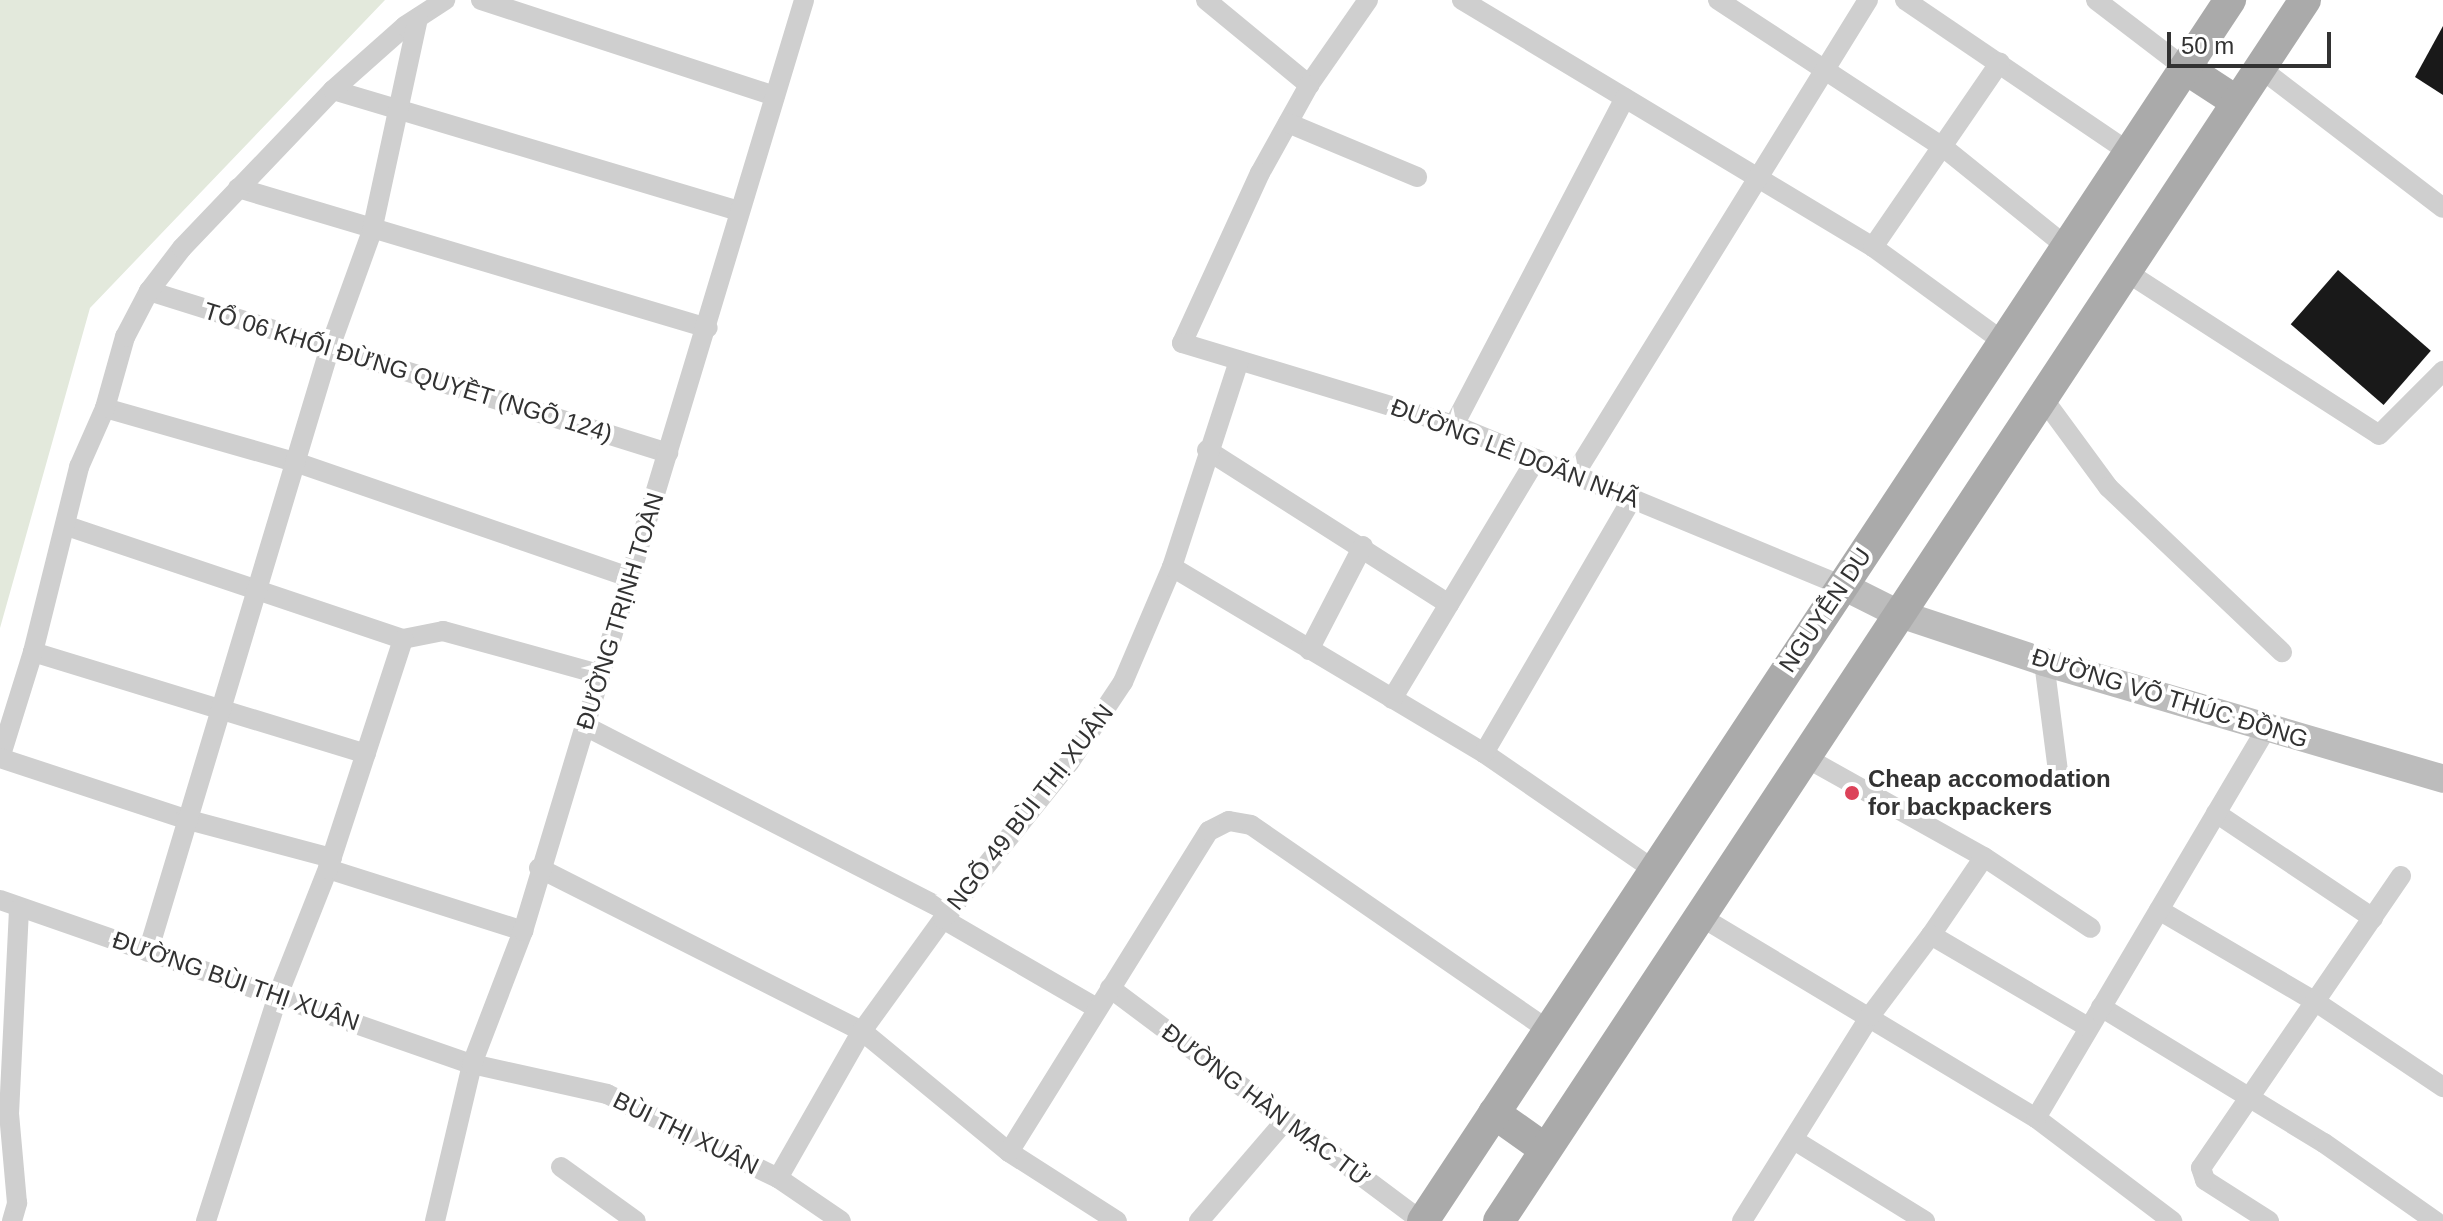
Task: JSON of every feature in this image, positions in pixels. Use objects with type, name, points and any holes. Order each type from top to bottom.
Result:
[{"type":"main road","name":"NGUYỄN DU","points":[[1422,1221],[2230,0]]},
{"type":"main road","points":[[1499,1221],[1897,613],[2305,0]]},
{"type":"main road","points":[[2185,68],[2237,102]]},
{"type":"main road","points":[[1494,1113],[1545,1149]]},
{"type":"street","points":[[445,0],[418,18],[333,90],[238,188],[149,291],[125,337],[105,408],[79,467],[67,526],[33,652],[0,758],[330,864],[523,931]]},
{"type":"street","points":[[481,0],[775,96]]},
{"type":"street","name":"ĐƯỜNG TRỊNH TOÀN","points":[[435,1221],[472,1064],[523,931],[539,868],[708,328],[738,211],[804,0]]},
{"type":"street","points":[[1206,0],[1309,85]]},
{"type":"street","points":[[1368,0],[1309,85],[1288,123],[1417,177]]},
{"type":"street","points":[[1462,0],[1873,247],[2005,343]]},
{"type":"street","points":[[1718,0],[1943,147],[2067,247]]},
{"type":"street","points":[[1576,472],[1868,0]]},
{"type":"street","points":[[1905,0],[2129,152]]},
{"type":"street","points":[[2096,0],[2185,68]]},
{"type":"street","points":[[148,952],[185,819],[330,347],[372,231],[401,110],[418,18]]},
{"type":"street","points":[[1873,247],[2000,62]]},
{"type":"street","points":[[2260,68],[2443,208]]},
{"type":"street","points":[[333,90],[738,211]]},
{"type":"street","points":[[1454,425],[1625,98]]},
{"type":"street","name":"ĐƯỜNG LÊ DOÃN NHÃ","points":[[1288,123],[1235,220],[1182,343],[1454,425],[1576,472],[1841,585]]},
{"type":"street","points":[[238,188],[372,231],[708,328]]},
{"type":"street","points":[[2125,271],[2379,435],[2443,371]]},
{"type":"street","name":"TỔ 06 KHỐI ĐỪNG QUYỀT (NGÕ 124)","points":[[149,291],[668,453]]},
{"type":"street","name":"NGÕ 49 BÙI THỊ XUÂN","points":[[778,1178],[862,1031],[946,916],[1104,714],[1172,567],[1207,450],[1239,361]]},
{"type":"street","points":[[2042,397],[2108,487],[2282,652]]},
{"type":"street","points":[[105,408],[295,462],[629,577]]},
{"type":"street","points":[[1207,450],[1363,546],[1449,604]]},
{"type":"street","points":[[1392,699],[1536,459]]},
{"type":"street","points":[[1484,753],[1633,497]]},
{"type":"street","points":[[67,526],[255,592],[403,639],[443,631],[599,674]]},
{"type":"street","points":[[1309,650],[1363,546]]},
{"type":"street","points":[[1172,567],[1484,753],[1654,870]]},
{"type":"street","name":"ĐƯỜNG VÕ THÚC ĐỒNG","points":[[1841,585],[1897,613],[2044,662],[2443,779]]},
{"type":"street","points":[[206,1221],[278,995],[330,864],[403,639]]},
{"type":"street","points":[[33,652],[366,754]]},
{"type":"street","points":[[2044,662],[2058,771]]},
{"type":"street","points":[[585,726],[946,916],[1095,1007]]},
{"type":"street","points":[[2036,1118],[2268,726]]},
{"type":"street","points":[[1803,756],[1984,857],[2091,928]]},
{"type":"street","points":[[2216,813],[2373,918]]},
{"type":"street","points":[[1009,1152],[1095,1007],[1209,831],[1240,821],[1548,1030]]},
{"type":"street","points":[[1742,1221],[1870,1016],[1984,857]]},
{"type":"street","points":[[539,868],[862,1031],[1009,1152],[1117,1221]]},
{"type":"street","points":[[2269,1221],[2205,1180],[2201,1172],[2401,876]]},
{"type":"street","name":"ĐƯỜNG BÙI THỊ XUÂN","points":[[0,900],[19,909],[59,917],[148,952],[472,1064]]},
{"type":"street","points":[[12,1221],[17,1203],[9,1114],[19,909]]},
{"type":"street","points":[[2159,910],[2316,1002],[2443,1087]]},
{"type":"street","points":[[1698,915],[2036,1118],[2172,1221]]},
{"type":"street","points":[[1931,935],[2088,1027]]},
{"type":"street","name":"ĐƯỜNG HÀN MẠC TỬ","points":[[1110,988],[1422,1221]]},
{"type":"street","points":[[2101,1007],[2337,1152],[2435,1221]]},
{"type":"street","name":"BÙI THỊ XUÂN","points":[[472,1064],[607,1094],[778,1178],[841,1221]]},
{"type":"street","points":[[1199,1221],[1286,1120]]},
{"type":"street","points":[[1794,1140],[1925,1221]]},
{"type":"street","points":[[561,1167],[636,1221]]},
{"type":"shaded area","points":[[0,0],[385,0],[90,308],[0,628]]},
{"type":"building","points":[[2443,26],[2443,95],[2415,77]]},
{"type":"building","points":[[2338,270],[2431,351],[2384,405],[2291,324]]},
{"type":"place","name":"Cheap accomodation for backpackers","points":[[1852,793]]}]
